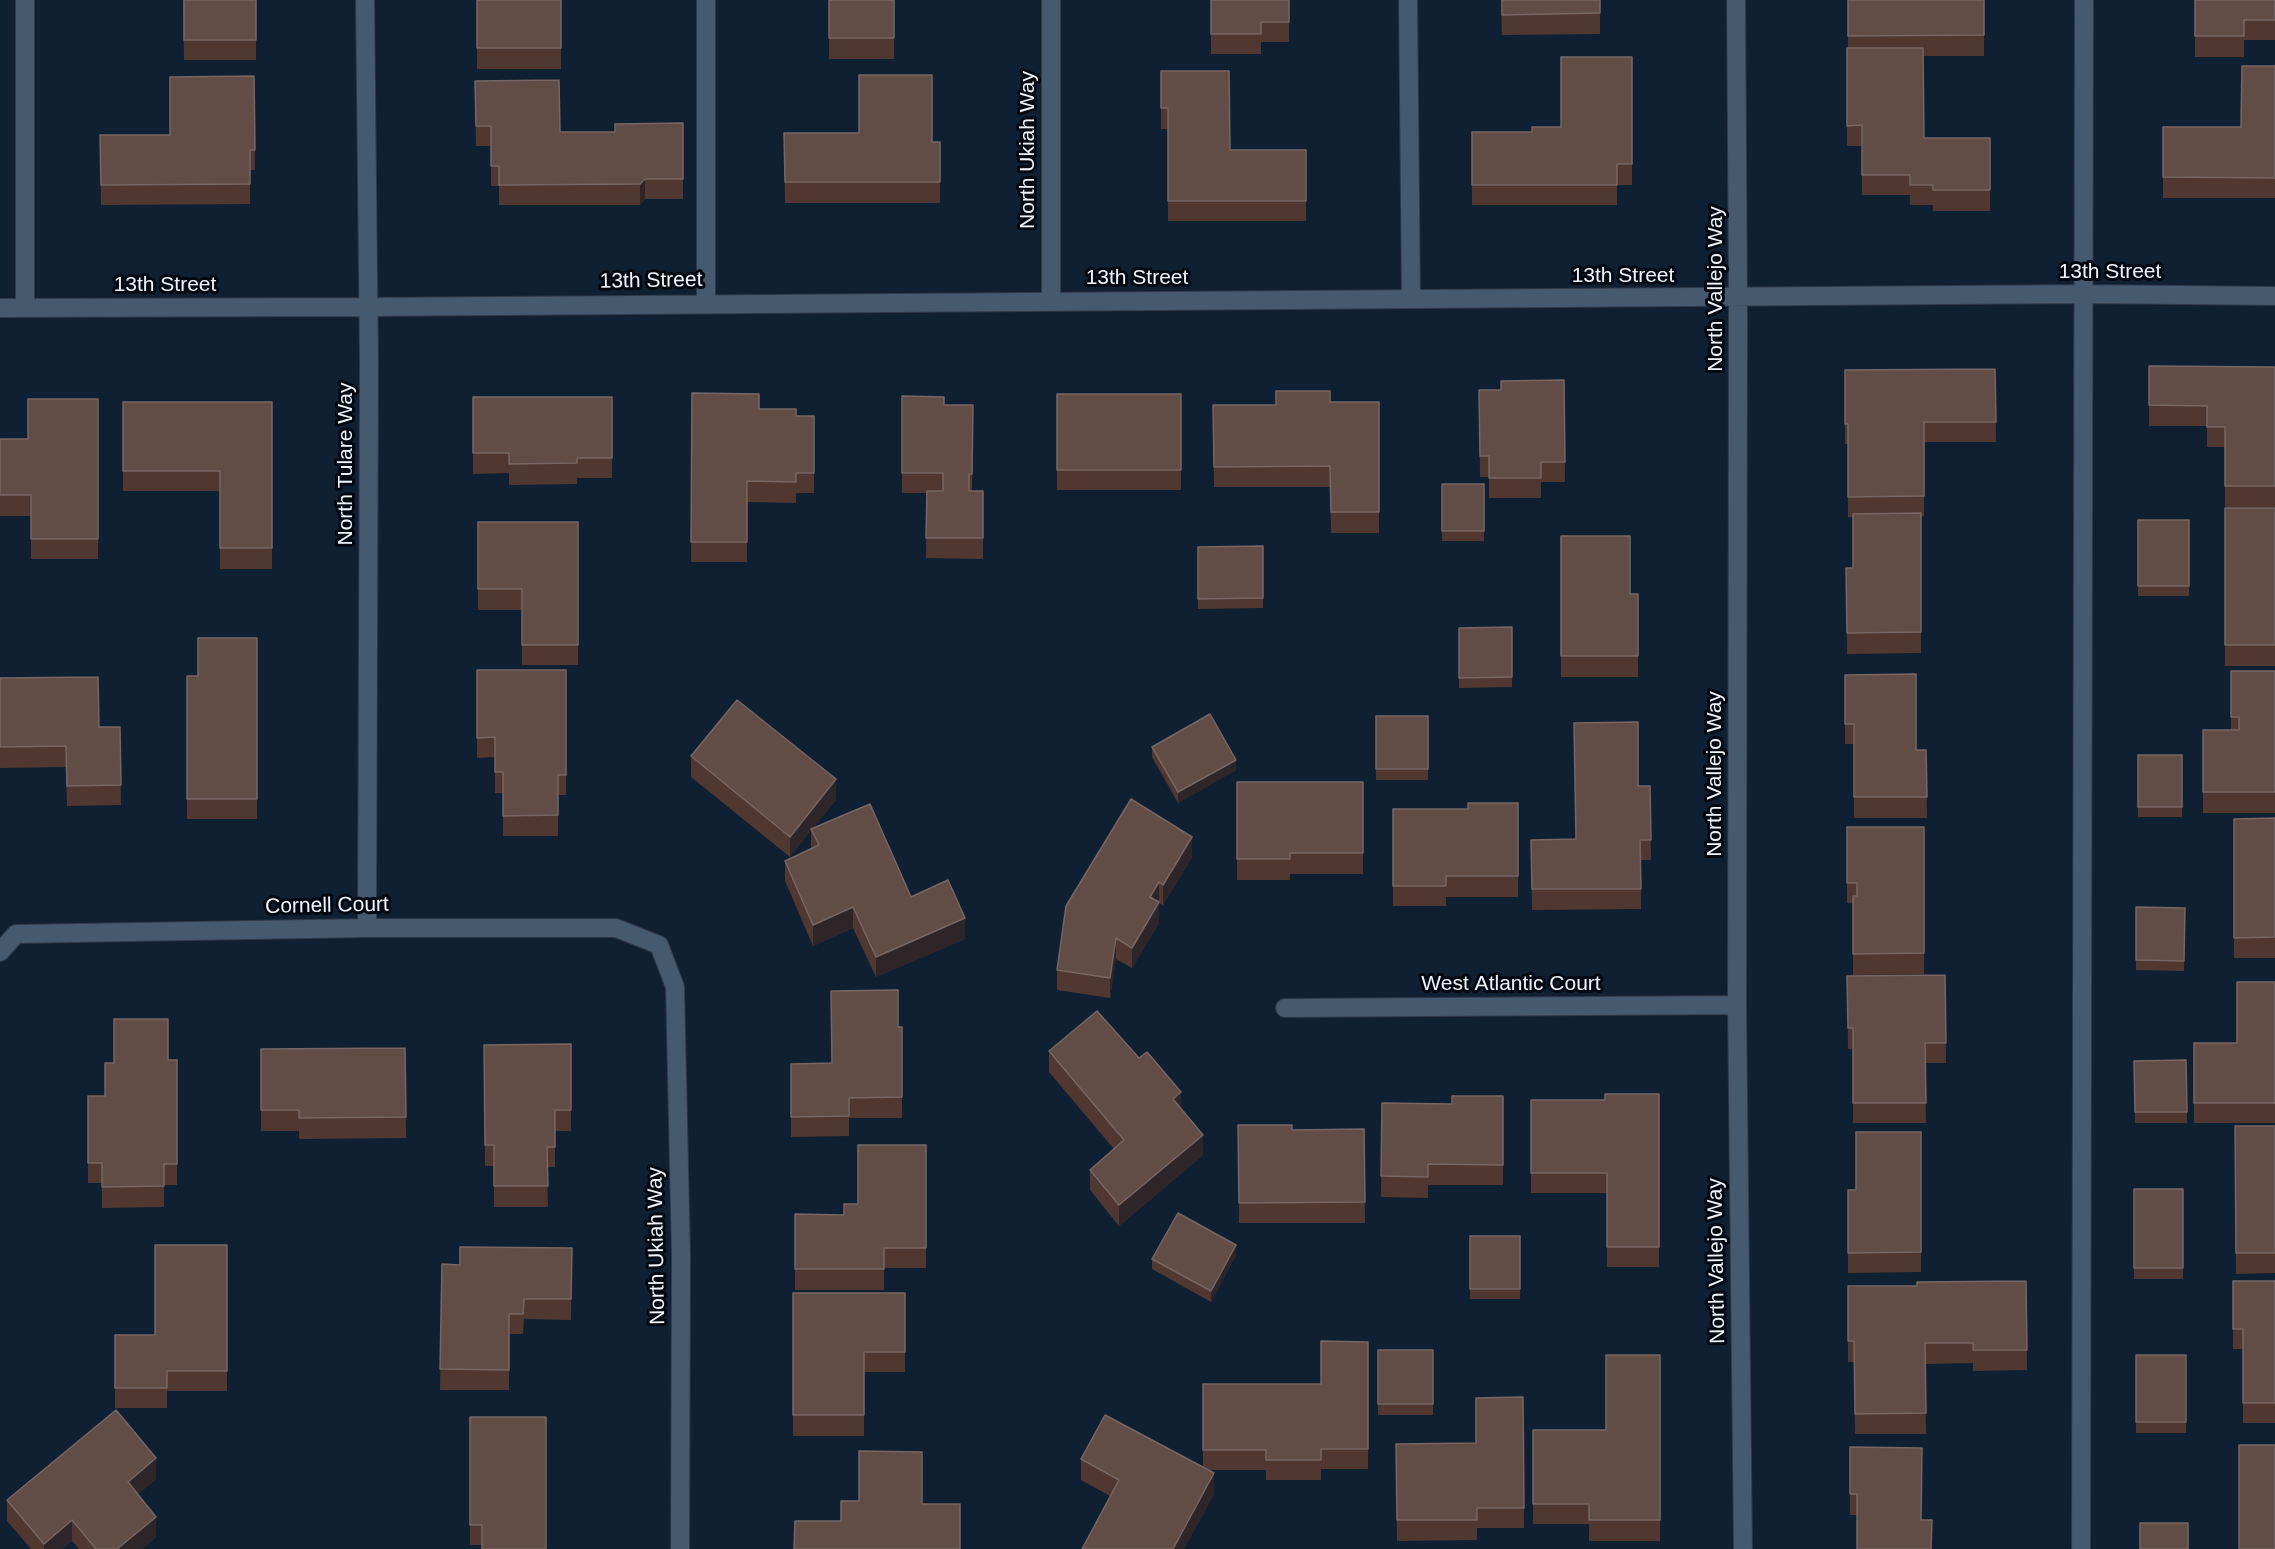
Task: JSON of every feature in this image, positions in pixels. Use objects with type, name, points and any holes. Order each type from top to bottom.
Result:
[{"type":"street","points":[[24,0],[25,308]]},
{"type":"street","name":"North Tulare Way","points":[[365,0],[368,307],[368,928]]},
{"type":"street","points":[[706,0],[706,303]]},
{"type":"street","name":"North Ukiah Way","points":[[1051,0],[1051,300]]},
{"type":"street","points":[[1408,0],[1411,299]]},
{"type":"street","name":"North Vallejo Way","points":[[1736,0],[1737,1005],[1743,1549]]},
{"type":"street","points":[[2081,1549],[2084,0]]},
{"type":"street","name":"13th Street","points":[[0,308],[2084,294],[2275,296]]},
{"type":"street","name":"Cornell Court","points":[[0,952],[16,933],[368,928],[616,928],[659,945]]},
{"type":"street","name":"North Ukiah Way","points":[[659,945],[675,987],[681,1256],[680,1549]]},
{"type":"street","name":"West Atlantic Court","points":[[1285,1008],[1737,1005]]},
{"type":"building","points":[[184,0],[256,0],[256,40],[184,40]]},
{"type":"building","points":[[477,0],[561,0],[561,48],[477,48]]},
{"type":"building","points":[[829,0],[894,0],[894,38],[829,38]]},
{"type":"building","points":[[1211,0],[1289,0],[1289,22],[1261,22],[1261,34],[1211,34]]},
{"type":"building","points":[[1502,0],[1600,0],[1600,13],[1502,15]]},
{"type":"building","points":[[1848,0],[1984,0],[1984,35],[1848,36]]},
{"type":"building","points":[[2195,0],[2275,0],[2275,20],[2244,20],[2244,36],[2195,36]]},
{"type":"building","points":[[1847,48],[1923,48],[1924,138],[1990,138],[1990,190],[1933,190],[1933,185],[1910,185],[1910,175],[1862,175],[1862,125],[1847,126]]},
{"type":"building","points":[[1561,57],[1632,57],[1632,164],[1617,164],[1617,185],[1472,185],[1472,132],[1532,132],[1532,127],[1561,127]]},
{"type":"building","points":[[2242,66],[2275,66],[2275,178],[2163,177],[2163,127],[2241,127]]},
{"type":"building","points":[[1161,71],[1229,71],[1230,150],[1306,150],[1306,201],[1168,201],[1168,108],[1161,108]]},
{"type":"building","points":[[859,75],[932,75],[932,142],[940,142],[940,182],[785,182],[784,133],[859,133]]},
{"type":"building","points":[[254,76],[255,150],[250,150],[250,184],[101,185],[100,135],[170,135],[170,77]]},
{"type":"building","points":[[559,80],[560,132],[615,132],[615,124],[683,123],[683,179],[645,179],[640,184],[499,185],[499,166],[491,166],[491,126],[476,126],[475,81]]},
{"type":"building","points":[[2149,366],[2275,367],[2275,486],[2225,486],[2225,427],[2207,427],[2207,406],[2149,405]]},
{"type":"building","points":[[1995,369],[1996,422],[1924,422],[1924,496],[1848,497],[1845,370]]},
{"type":"building","points":[[1564,380],[1565,462],[1541,462],[1541,478],[1489,478],[1489,456],[1480,456],[1479,390],[1501,390],[1501,381]]},
{"type":"building","points":[[1276,391],[1330,391],[1330,402],[1379,402],[1379,512],[1331,512],[1330,466],[1214,467],[1213,405],[1276,405]]},
{"type":"building","points":[[692,393],[759,394],[759,409],[796,409],[796,416],[814,416],[814,473],[796,473],[796,482],[747,481],[747,542],[691,542]]},
{"type":"building","points":[[1057,394],[1181,394],[1181,470],[1057,470]]},
{"type":"building","points":[[902,396],[944,397],[944,405],[973,405],[972,474],[969,474],[969,491],[983,491],[983,538],[926,538],[927,491],[943,491],[943,473],[902,473]]},
{"type":"building","points":[[473,397],[612,397],[612,458],[577,458],[577,463],[509,464],[509,453],[473,453]]},
{"type":"building","points":[[28,399],[98,399],[98,539],[31,539],[31,495],[0,495],[0,439],[28,439]]},
{"type":"building","points":[[123,402],[272,402],[272,548],[220,548],[220,471],[123,471]]},
{"type":"building","points":[[1442,484],[1484,484],[1484,531],[1442,531]]},
{"type":"building","points":[[2225,508],[2275,508],[2275,645],[2225,645]]},
{"type":"building","points":[[1921,513],[1921,632],[1847,633],[1846,568],[1853,568],[1853,514]]},
{"type":"building","points":[[2138,520],[2189,520],[2189,586],[2138,586]]},
{"type":"building","points":[[478,522],[578,522],[578,645],[522,645],[522,589],[478,589]]},
{"type":"building","points":[[1561,536],[1630,536],[1630,594],[1638,594],[1638,656],[1561,656]]},
{"type":"building","points":[[1263,546],[1263,598],[1198,599],[1198,547]]},
{"type":"building","points":[[1512,627],[1512,677],[1459,678],[1459,628]]},
{"type":"building","points":[[198,638],[257,638],[257,799],[187,799],[187,676],[198,676]]},
{"type":"building","points":[[477,670],[566,670],[566,775],[558,775],[558,815],[503,816],[503,772],[495,772],[495,737],[477,738]]},
{"type":"building","points":[[2231,671],[2275,671],[2275,792],[2203,792],[2203,730],[2239,730],[2239,717],[2231,717]]},
{"type":"building","points":[[1916,674],[1916,750],[1926,750],[1927,797],[1854,797],[1854,724],[1845,724],[1845,675]]},
{"type":"building","points":[[98,677],[99,727],[120,727],[121,785],[67,786],[66,746],[0,747],[0,678]]},
{"type":"building","points":[[737,700],[836,779],[790,837],[691,756]]},
{"type":"building","points":[[1210,714],[1236,760],[1178,792],[1152,747]]},
{"type":"building","points":[[1376,716],[1428,716],[1428,769],[1376,769]]},
{"type":"building","points":[[1638,722],[1638,786],[1650,786],[1651,840],[1640,840],[1641,889],[1532,889],[1531,840],[1576,839],[1574,723]]},
{"type":"building","points":[[2138,755],[2182,755],[2182,807],[2138,807]]},
{"type":"building","points":[[1237,782],[1363,782],[1363,853],[1290,853],[1290,859],[1237,859]]},
{"type":"building","points":[[1131,799],[1192,837],[1163,885],[1159,882],[1150,897],[1159,902],[1132,948],[1116,938],[1110,978],[1057,970],[1066,906]]},
{"type":"building","points":[[1468,803],[1518,803],[1518,876],[1446,876],[1446,886],[1393,886],[1393,809],[1468,809]]},
{"type":"building","points":[[870,804],[911,897],[948,880],[965,918],[876,957],[853,907],[813,925],[785,861],[819,845],[811,829]]},
{"type":"building","points":[[2275,818],[2275,937],[2234,938],[2234,819]]},
{"type":"building","points":[[1847,827],[1924,827],[1924,953],[1853,954],[1853,896],[1857,896],[1857,883],[1847,883]]},
{"type":"building","points":[[2136,907],[2185,908],[2184,961],[2136,960]]},
{"type":"building","points":[[1945,975],[1946,1043],[1925,1043],[1926,1103],[1853,1103],[1853,1028],[1848,1028],[1847,976]]},
{"type":"building","points":[[2237,982],[2275,982],[2275,1103],[2194,1103],[2194,1043],[2237,1043]]},
{"type":"building","points":[[898,990],[898,1027],[902,1027],[902,1097],[849,1098],[849,1116],[791,1117],[791,1064],[832,1063],[831,991]]},
{"type":"building","points":[[1097,1011],[1139,1058],[1147,1052],[1181,1092],[1173,1099],[1203,1135],[1119,1205],[1090,1170],[1124,1140],[1049,1051]]},
{"type":"building","points":[[114,1019],[168,1019],[168,1060],[177,1060],[177,1164],[164,1164],[164,1186],[102,1187],[102,1163],[88,1163],[88,1096],[105,1096],[105,1063],[114,1063]]},
{"type":"building","points":[[571,1044],[571,1110],[555,1110],[555,1147],[547,1147],[548,1186],[494,1186],[494,1145],[485,1145],[484,1045]]},
{"type":"building","points":[[405,1048],[406,1117],[299,1118],[299,1110],[261,1110],[261,1049]]},
{"type":"building","points":[[2186,1060],[2187,1112],[2135,1112],[2134,1061]]},
{"type":"building","points":[[1605,1094],[1659,1094],[1659,1247],[1607,1247],[1607,1173],[1531,1173],[1531,1100],[1605,1100]]},
{"type":"building","points":[[1452,1096],[1503,1096],[1503,1165],[1428,1164],[1428,1177],[1381,1176],[1382,1103],[1452,1104]]},
{"type":"building","points":[[1238,1125],[1292,1125],[1292,1130],[1364,1129],[1365,1202],[1239,1203]]},
{"type":"building","points":[[2235,1126],[2275,1126],[2275,1253],[2236,1253]]},
{"type":"building","points":[[1856,1132],[1921,1132],[1921,1252],[1848,1253],[1848,1190],[1856,1190]]},
{"type":"building","points":[[858,1145],[926,1145],[926,1248],[884,1248],[884,1269],[795,1269],[795,1214],[844,1215],[844,1204],[858,1204]]},
{"type":"building","points":[[2134,1189],[2183,1189],[2183,1268],[2134,1268]]},
{"type":"building","points":[[1178,1213],[1236,1245],[1211,1291],[1152,1259]]},
{"type":"building","points":[[1470,1236],[1520,1236],[1520,1289],[1470,1289]]},
{"type":"building","points":[[155,1245],[227,1245],[227,1371],[167,1371],[167,1388],[115,1388],[115,1335],[155,1335]]},
{"type":"building","points":[[460,1247],[572,1248],[571,1299],[524,1299],[523,1314],[509,1314],[509,1370],[440,1369],[442,1264],[460,1265]]},
{"type":"building","points":[[2026,1281],[2027,1350],[1973,1350],[1973,1343],[1925,1343],[1926,1413],[1855,1414],[1854,1341],[1848,1341],[1848,1286],[1917,1286],[1917,1282]]},
{"type":"building","points":[[2233,1281],[2275,1281],[2275,1403],[2243,1403],[2243,1329],[2233,1329]]},
{"type":"building","points":[[793,1293],[905,1293],[905,1352],[864,1352],[864,1415],[793,1415]]},
{"type":"building","points":[[1321,1341],[1368,1342],[1368,1449],[1321,1449],[1321,1460],[1266,1460],[1266,1450],[1203,1450],[1203,1384],[1321,1384]]},
{"type":"building","points":[[1378,1350],[1433,1350],[1433,1404],[1378,1404]]},
{"type":"building","points":[[1606,1355],[1660,1355],[1660,1520],[1589,1520],[1589,1504],[1533,1504],[1533,1430],[1606,1430]]},
{"type":"building","points":[[2136,1355],[2186,1355],[2186,1422],[2136,1422]]},
{"type":"building","points":[[1523,1397],[1524,1508],[1477,1508],[1477,1520],[1397,1520],[1396,1444],[1476,1443],[1476,1398]]},
{"type":"building","points":[[116,1410],[156,1458],[128,1482],[156,1517],[117,1549],[96,1549],[72,1520],[44,1544],[7,1500]]},
{"type":"building","points":[[1105,1415],[1214,1473],[1173,1549],[1082,1549],[1119,1480],[1081,1459]]},
{"type":"building","points":[[470,1417],[546,1417],[546,1549],[482,1549],[482,1525],[470,1525]]},
{"type":"building","points":[[2239,1445],[2275,1445],[2275,1549],[2239,1549]]},
{"type":"building","points":[[1850,1447],[1922,1448],[1921,1520],[1932,1520],[1931,1549],[1857,1549],[1857,1494],[1850,1494]]},
{"type":"building","points":[[859,1451],[922,1452],[922,1504],[960,1504],[960,1549],[794,1549],[795,1521],[841,1521],[841,1501],[859,1501]]},
{"type":"building","points":[[2140,1523],[2188,1523],[2188,1549],[2140,1549]]}]
